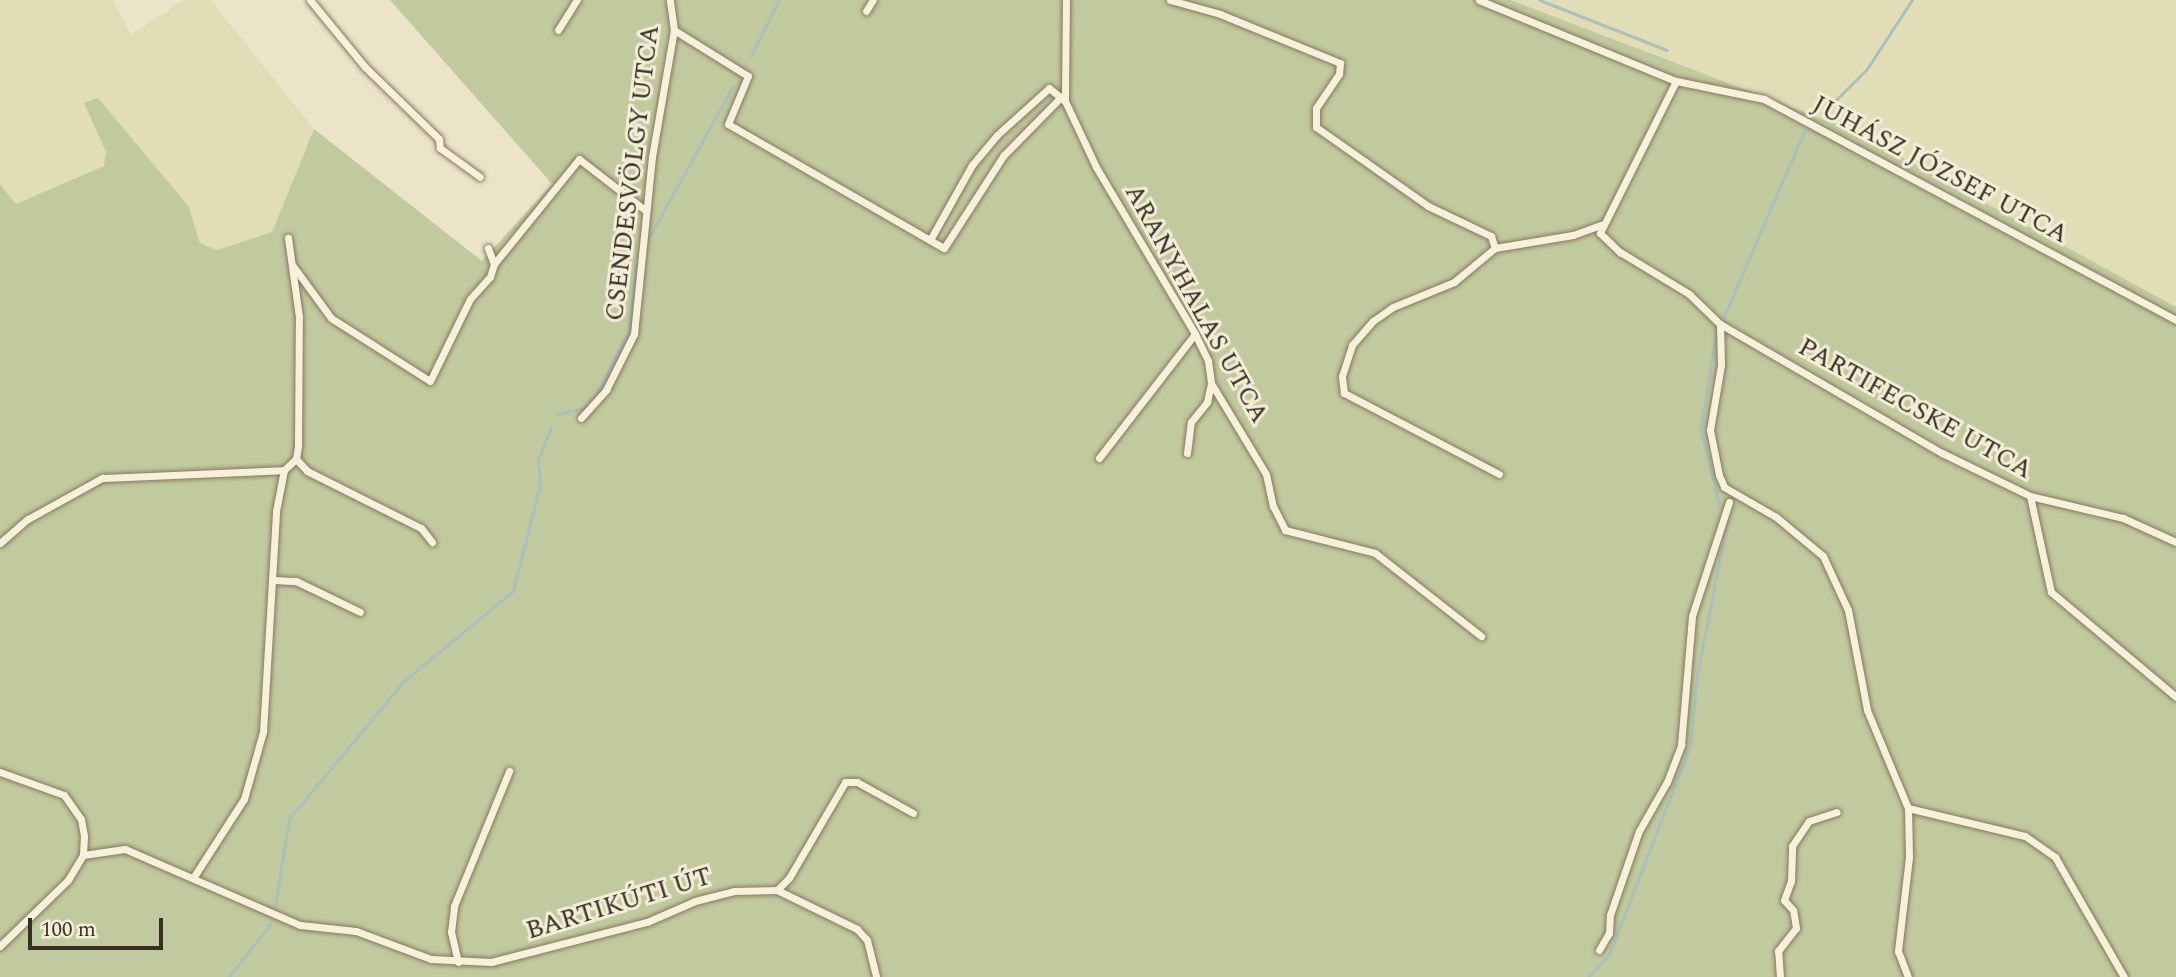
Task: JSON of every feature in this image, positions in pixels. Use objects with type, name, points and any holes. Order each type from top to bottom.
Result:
[{"type":"street","points":[[310,0],[365,67],[439,139],[440,148],[480,177]]},
{"type":"street","points":[[558,30],[577,0]]},
{"type":"street","name":"CSENDESVÖLGY UTCA","points":[[581,418],[606,390],[635,334],[646,211],[674,30],[670,0]]},
{"type":"street","points":[[866,10],[873,0]]},
{"type":"street","name":"ARANYHALAS UTCA","points":[[1066,0],[1063,99],[1096,167],[1195,334],[1208,361],[1211,383],[1266,474],[1273,506],[1284,530],[1375,553],[1437,597],[1481,636]]},
{"type":"street","points":[[1170,0],[1220,14],[1340,63],[1339,74],[1316,108],[1316,127],[1428,206],[1491,236],[1495,248]]},
{"type":"street","name":"JUHÁSZ JÓZSEF UTCA","points":[[1479,0],[1676,81],[1764,99],[2176,320]]},
{"type":"street","points":[[674,30],[748,76],[728,124],[930,240],[944,248],[1003,156],[1063,99],[1049,88],[997,135],[972,165],[930,240]]},
{"type":"street","points":[[1499,474],[1410,430],[1345,393],[1340,385],[1352,345],[1373,321],[1394,307],[1454,282],[1495,248],[1573,235],[1601,225],[1676,81]]},
{"type":"street","points":[[293,266],[331,318],[430,381],[470,299],[490,277],[494,264],[579,159],[646,211]]},
{"type":"street","name":"PARTIFECSKE UTCA","points":[[1601,225],[1602,238],[1689,293],[1720,324],[1942,453],[2030,496],[2123,518],[2176,542]]},
{"type":"street","points":[[288,238],[299,317],[296,459],[307,471],[421,528],[432,542]]},
{"type":"street","points":[[488,248],[494,264]]},
{"type":"street","points":[[1720,324],[1721,365],[1710,429],[1724,487],[1776,517],[1823,556],[1857,638],[1867,710],[1908,808],[1909,857],[1898,951],[1908,977]]},
{"type":"street","points":[[1099,458],[1195,334]]},
{"type":"street","points":[[1187,453],[1191,422],[1207,402],[1211,383]]},
{"type":"street","points":[[193,878],[231,825],[255,769],[263,732],[276,512],[284,470],[296,459]]},
{"type":"street","points":[[0,543],[28,519],[102,478],[284,470]]},
{"type":"street","points":[[2030,496],[2051,592],[2176,697]]},
{"type":"street","points":[[1599,950],[1609,933],[1610,915],[1635,841],[1681,745],[1692,616],[1729,502]]},
{"type":"street","points":[[274,580],[296,581],[360,612]]},
{"type":"street","points":[[458,962],[451,932],[454,906],[509,771]]},
{"type":"street","points":[[0,772],[64,795],[81,819],[83,855],[68,880],[0,946]]},
{"type":"street","points":[[876,977],[867,940],[856,929],[777,890],[789,878],[845,782],[856,782],[913,813]]},
{"type":"street","points":[[1908,808],[2025,836],[2055,857],[2124,977]]},
{"type":"street","points":[[1780,977],[1778,951],[1796,928],[1793,910],[1784,900],[1791,881],[1792,846],[1809,821],[1837,812]]},
{"type":"street","name":"BARTIKÚTI ÚT","points":[[83,855],[125,849],[300,925],[356,931],[412,954],[458,962],[510,959],[647,922],[695,901],[734,891],[777,890]]},
{"type":"shaded area","points":[[0,0],[113,0],[131,35],[184,0],[211,0],[314,129],[272,232],[217,250],[200,243],[189,207],[84,103],[106,152],[105,166],[44,195],[16,204],[0,184]]},
{"type":"shaded area","points":[[1512,0],[2176,0],[2176,307],[1854,131]]},
{"type":"green space","points":[[390,0],[1511,0],[1854,131],[2176,307],[2176,977],[0,977],[0,184],[16,204],[104,166],[106,152],[84,103],[98,98],[189,207],[200,243],[217,250],[272,232],[314,129],[482,261],[552,184]]},
{"type":"waterway","points":[[751,56],[779,0]]},
{"type":"waterway","points":[[1540,0],[1667,50]]},
{"type":"waterway","points":[[1823,113],[1867,69],[1912,0]]},
{"type":"waterway","points":[[650,236],[733,86]]},
{"type":"waterway","points":[[1724,316],[1804,132]]},
{"type":"waterway","points":[[557,414],[585,408],[601,386],[629,331],[636,265]]},
{"type":"waterway","points":[[1717,331],[1701,430],[1719,503]]},
{"type":"waterway","points":[[275,906],[289,819],[404,681],[513,591],[540,485],[538,460],[551,428]]},
{"type":"waterway","points":[[1588,977],[1609,955],[1690,746],[1697,677],[1727,521]]},
{"type":"waterway","points":[[229,977],[271,923]]}]
